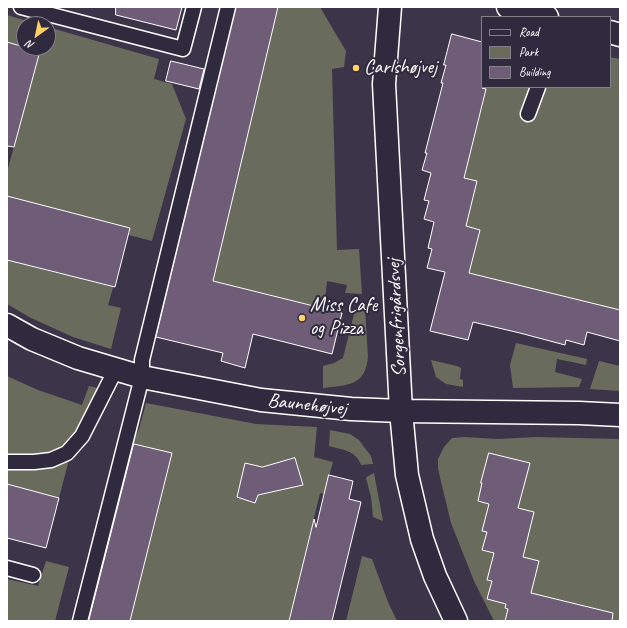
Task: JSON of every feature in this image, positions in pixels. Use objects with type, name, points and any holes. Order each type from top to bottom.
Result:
[{"type":"street","name":"Sorgenfrigårdsvej","points":[[390,7],[384,84],[401,411],[407,475],[422,539],[435,576],[456,621]]},
{"type":"street","points":[[508,7],[543,16]]},
{"type":"street","name":"Baunehøjvej","points":[[7,325],[32,339],[78,358],[142,377],[261,400],[343,409],[620,415]]},
{"type":"lane","points":[[21,7],[183,49],[194,7]]},
{"type":"lane","points":[[80,621],[142,377],[142,360],[228,7]]},
{"type":"lane","points":[[528,114],[538,88]]},
{"type":"lane","points":[[7,462],[34,462],[51,460],[67,453],[82,436],[116,369]]},
{"type":"lane","points":[[7,568],[33,575]]},
{"type":"green space","points":[[278,7],[320,7],[346,51],[344,67],[332,69],[337,250],[359,249],[362,294],[345,293],[347,285],[327,281],[324,308],[213,281]]},
{"type":"green space","points":[[7,15],[16,18],[16,45],[7,42]]},
{"type":"green space","points":[[56,29],[159,59],[154,79],[172,84],[186,119],[152,241],[129,235],[130,228],[7,196],[7,172],[39,56],[56,56]]},
{"type":"green space","points":[[611,57],[620,59],[620,310],[469,273],[480,230],[466,226],[477,182],[464,178],[486,90],[478,87],[611,88]]},
{"type":"green space","points":[[17,255],[29,266],[61,274],[63,268],[76,277],[109,286],[115,281],[108,305],[121,308],[111,349],[73,337],[31,318],[7,304],[7,260],[15,262]]},
{"type":"green space","points":[[365,309],[368,356],[367,366],[364,373],[354,382],[340,386],[323,388],[323,366],[334,363],[343,358],[355,310]]},
{"type":"green space","points":[[516,343],[587,359],[586,365],[557,359],[555,372],[582,379],[579,387],[513,388],[510,365]]},
{"type":"green space","points":[[431,360],[461,368],[460,379],[463,380],[463,387],[446,384],[436,377]]},
{"type":"green space","points":[[599,361],[620,366],[620,391],[590,389]]},
{"type":"green space","points":[[7,376],[38,390],[82,405],[89,386],[97,388],[99,391],[77,429],[59,498],[7,484]]},
{"type":"green space","points":[[146,403],[256,424],[317,427],[314,457],[333,462],[324,494],[320,493],[289,621],[130,621],[172,454],[131,443],[139,429]]},
{"type":"green space","points":[[330,430],[350,434],[359,440],[371,456],[373,464],[361,465],[356,456],[352,453],[329,446]]},
{"type":"green space","points":[[464,437],[498,439],[536,437],[620,439],[620,621],[494,621],[474,581],[451,523],[438,469],[438,459],[444,447],[452,438]]},
{"type":"green space","points":[[374,473],[383,521],[373,517],[371,497],[366,478]]},
{"type":"green space","points":[[362,556],[372,559],[388,602],[397,621],[346,621]]},
{"type":"green space","points":[[46,561],[69,567],[55,621],[7,621],[7,579],[38,586]]},
{"type":"building","points":[[116,7],[182,7],[176,30],[116,15]]},
{"type":"building","points":[[236,7],[278,7],[213,281],[342,313],[332,354],[253,334],[245,368],[221,361],[223,353],[156,337]]},
{"type":"building","points":[[452,34],[481,42],[481,88],[486,89],[464,178],[477,181],[466,226],[480,230],[469,273],[620,310],[620,341],[587,332],[584,345],[566,340],[565,345],[473,322],[468,340],[430,331],[445,272],[427,268],[432,249],[428,248],[434,222],[424,219],[429,201],[424,200],[431,173],[422,170],[443,83],[441,83],[446,65],[444,65]]},
{"type":"building","points":[[7,42],[16,45],[16,56],[39,56],[14,147],[7,146]]},
{"type":"building","points":[[171,61],[204,69],[199,89],[166,81]]},
{"type":"building","points":[[7,196],[130,228],[115,287],[7,260]]},
{"type":"building","points":[[134,444],[172,453],[130,621],[89,621]]},
{"type":"building","points":[[489,453],[530,463],[518,508],[534,512],[523,557],[539,561],[531,593],[613,613],[612,621],[505,621],[508,609],[505,608],[506,604],[487,599],[492,581],[487,580],[494,553],[482,550],[487,532],[482,531],[489,504],[478,501]]},
{"type":"building","points":[[295,458],[303,485],[258,495],[255,503],[237,497],[245,463],[262,467]]},
{"type":"building","points":[[329,475],[353,481],[349,499],[361,502],[332,621],[289,621],[314,519],[316,527]]},
{"type":"building","points":[[7,484],[59,498],[46,548],[7,538]]},
{"type":"place","name":"Carlshøjvej","points":[[356,68]]},
{"type":"place","name":"Miss Cafe og Pizza","points":[[302,318]]}]
